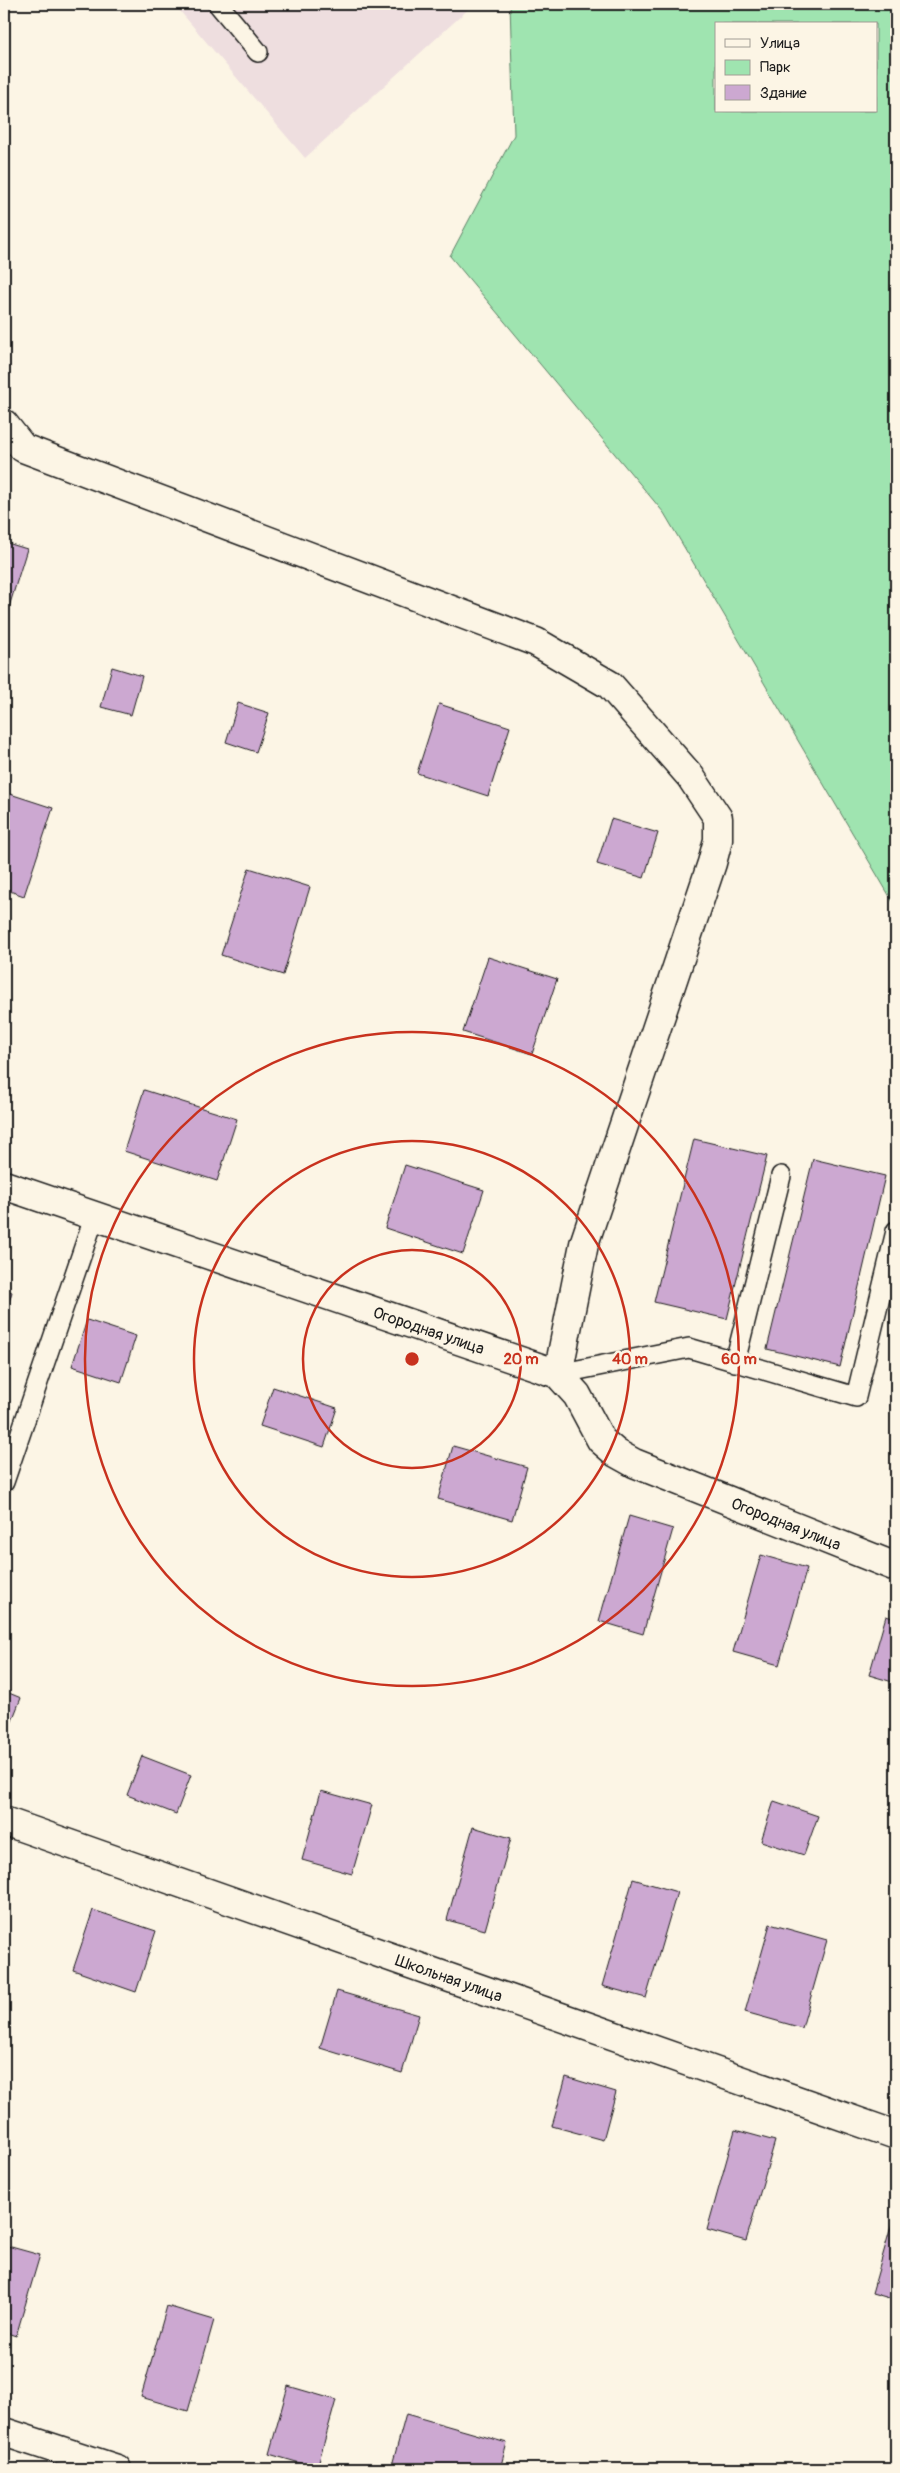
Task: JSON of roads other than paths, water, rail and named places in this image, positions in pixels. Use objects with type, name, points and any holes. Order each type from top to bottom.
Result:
[{"type":"street","points":[[4,424],[23,448],[536,642],[610,685],[690,776],[718,818],[718,840],[712,863],[584,1244],[558,1374]]},
{"type":"street","name":"Огородная улица","points":[[4,1185],[558,1374],[577,1394],[601,1440],[616,1453],[634,1463],[896,1568]]},
{"type":"street","name":"Школьная улица","points":[[4,1821],[896,2135]]},
{"type":"street","points":[[4,2432],[117,2469]]},
{"type":"lane","points":[[218,4],[258,52]]},
{"type":"lane","points":[[734,1362],[781,1176]]},
{"type":"lane","points":[[4,1482],[95,1215]]},
{"type":"lane","points":[[558,1374],[689,1348],[856,1397],[896,1231]]}]
